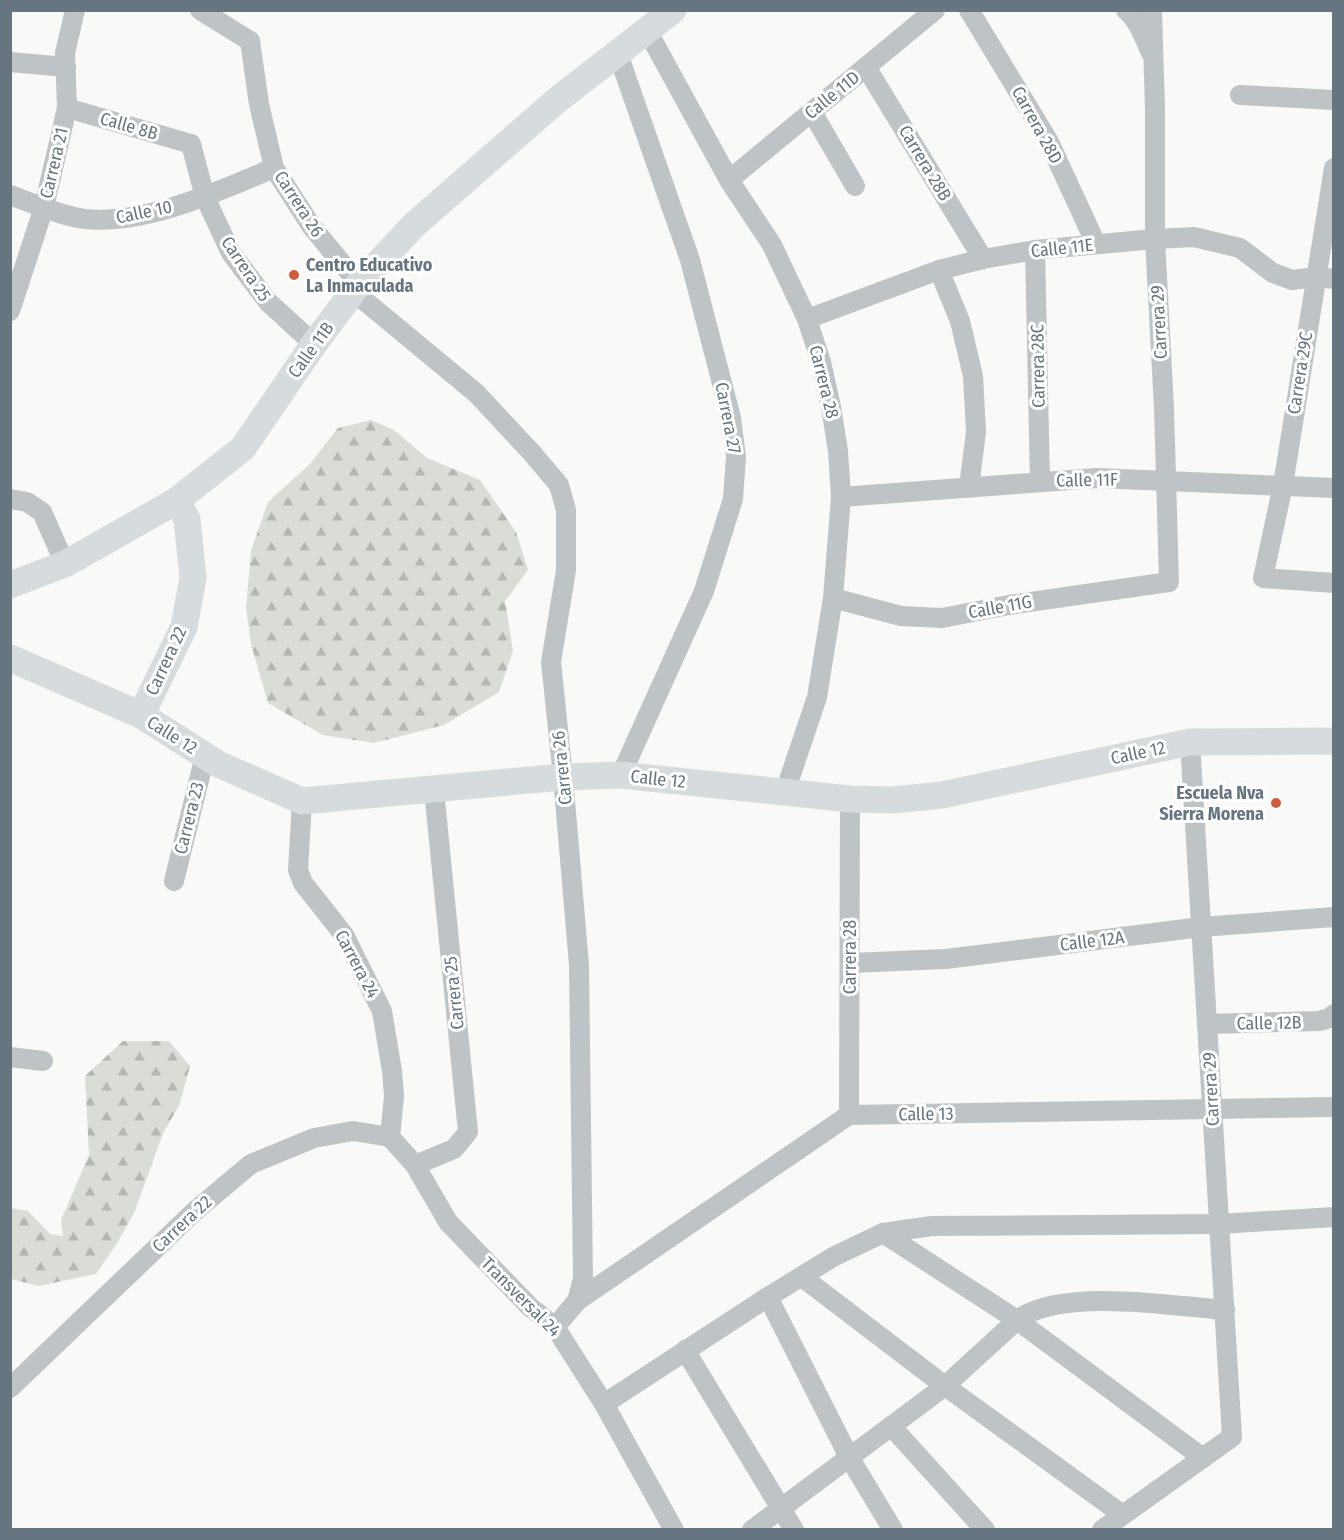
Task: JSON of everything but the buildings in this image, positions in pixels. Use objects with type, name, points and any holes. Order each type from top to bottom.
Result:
[{"type":"street","name":"Carrera 21","points":[[10,311],[44,207],[66,88],[65,53],[75,10]]},
{"type":"street","name":"Carrera 26","points":[[200,10],[250,41],[259,104],[274,168],[312,227],[356,288],[476,393],[559,485],[566,510],[566,570],[551,662],[579,965],[583,1272],[577,1301],[555,1327]]},
{"type":"street","name":"Calle 11B","points":[[10,585],[65,564],[176,501],[243,448],[314,344],[356,288],[414,225],[556,101],[618,54],[642,21],[673,10]]},
{"type":"street","name":"Calle 11D","points":[[729,180],[935,10]]},
{"type":"street","name":"Carrera 28D","points":[[969,10],[1049,142],[1096,244]]},
{"type":"street","name":"Carrera 29","points":[[1126,10],[1131,14],[1154,61]]},
{"type":"street","name":"Carrera 29","points":[[1152,10],[1155,239],[1169,582]]},
{"type":"street","name":"Carrera 28","points":[[642,21],[729,180],[772,245],[807,319],[821,362],[831,406],[838,451],[841,497],[833,598],[818,697],[785,792]]},
{"type":"street","name":"Carrera 27","points":[[618,54],[690,260],[731,418],[736,457],[733,499],[704,591],[621,775]]},
{"type":"street","name":"Calle 8B","points":[[10,62],[191,144]]},
{"type":"street","name":"Carrera 28B","points":[[866,67],[983,259]]},
{"type":"street","points":[[1240,95],[1334,100]]},
{"type":"street","points":[[812,112],[855,186]]},
{"type":"street","name":"Carrera 25","points":[[191,144],[205,197],[231,253],[268,302],[314,344]]},
{"type":"street","name":"Calle 10","points":[[10,195],[83,219],[122,219],[205,197],[274,168]]},
{"type":"street","name":"Carrera 29C","points":[[1334,168],[1325,278],[1263,578],[1334,583]]},
{"type":"street","name":"Calle 11E","points":[[807,319],[939,270],[983,259],[1035,250],[1155,239],[1194,237],[1240,248],[1273,273],[1292,280],[1325,278]]},
{"type":"street","name":"Carrera 28C","points":[[1035,250],[1040,482]]},
{"type":"street","points":[[939,270],[960,321],[973,376],[976,432],[969,487]]},
{"type":"street","name":"Calle 11F","points":[[841,497],[1097,478],[1334,488]]},
{"type":"street","points":[[10,499],[27,502],[42,512],[65,564]]},
{"type":"street","name":"Carrera 22","points":[[141,715],[184,627],[193,578],[187,519],[176,501]]},
{"type":"street","name":"Calle 11G","points":[[833,598],[901,615],[942,618],[1010,605],[1169,582]]},
{"type":"street","name":"Calle 12","points":[[10,658],[141,715],[218,764],[302,801],[563,777],[621,775],[850,799],[893,800],[942,795],[1190,742],[1334,741]]},
{"type":"street","name":"Carrera 29","points":[[1190,742],[1232,1437],[1203,1458]]},
{"type":"street","name":"Carrera 23","points":[[174,881],[205,756]]},
{"type":"street","name":"Carrera 25","points":[[415,1165],[454,1149],[468,1132],[434,789]]},
{"type":"street","name":"Carrera 28","points":[[849,1115],[850,799]]},
{"type":"street","name":"Carrera 24","points":[[302,801],[298,870],[303,883],[344,934],[382,1011],[394,1096],[390,1137]]},
{"type":"street","name":"Calle 12A","points":[[850,963],[946,959],[1201,927],[1334,917]]},
{"type":"street","name":"Calle 12B","points":[[1207,1024],[1319,1022],[1332,1016]]},
{"type":"street","points":[[10,1057],[43,1061]]},
{"type":"street","name":"Calle 13","points":[[849,1115],[1334,1107]]},
{"type":"street","points":[[577,1301],[849,1115]]},
{"type":"street","name":"Carrera 22","points":[[10,1388],[195,1211],[251,1164],[314,1138],[353,1131],[390,1137]]},
{"type":"street","name":"Transversal 24","points":[[390,1137],[415,1165],[448,1222],[530,1307],[555,1327],[604,1404],[674,1530]]},
{"type":"street","points":[[604,1404],[833,1257],[883,1233],[932,1226],[1219,1224],[1334,1217]]},
{"type":"street","points":[[883,1233],[1017,1320],[1203,1458],[1102,1530]]},
{"type":"street","points":[[802,1277],[945,1386],[1123,1515]]},
{"type":"street","points":[[768,1297],[849,1457],[892,1530]]},
{"type":"street","points":[[752,1530],[945,1386],[1024,1315],[1061,1304],[1113,1301],[1225,1311]]},
{"type":"street","points":[[685,1350],[794,1530]]},
{"type":"street","points":[[891,1426],[985,1530]]},
{"type":"green space","points":[[371,420],[394,430],[427,458],[480,480],[516,532],[528,570],[505,601],[513,651],[499,692],[444,725],[374,743],[323,735],[268,703],[251,644],[246,608],[251,551],[268,502],[310,464],[338,428]]},
{"type":"green space","points":[[123,1041],[169,1041],[190,1066],[179,1106],[164,1131],[134,1213],[96,1274],[39,1286],[11,1279],[11,1208],[28,1211],[50,1234],[63,1236],[61,1220],[89,1155],[85,1076]]},
{"type":"place","name":"Centro Educativo La Inmaculada","points":[[294,275]]},
{"type":"place","name":"Escuela Nva Sierra Morena","points":[[1276,803]]}]
